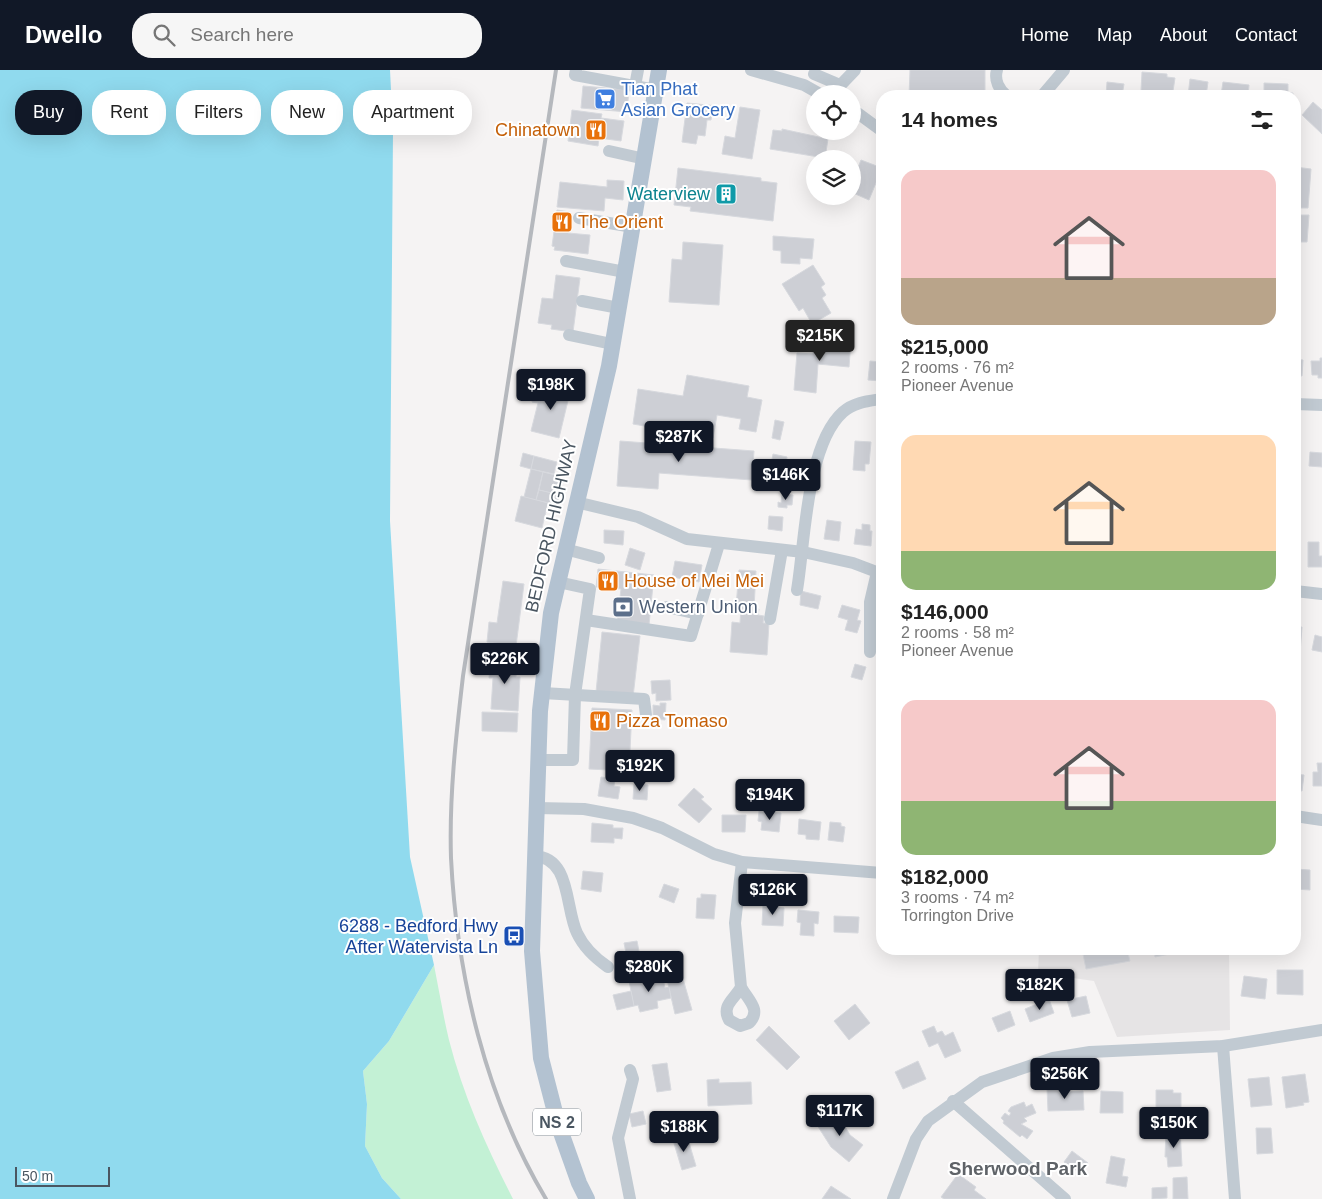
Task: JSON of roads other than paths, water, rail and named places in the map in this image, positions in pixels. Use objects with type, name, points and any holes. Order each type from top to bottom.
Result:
[{"type":"main road","name":"BEDFORD HIGHWAY","points":[[587,1199],[558,1124],[541,1058],[532,951],[534,856],[543,694],[551,613],[619,308],[656,90],[656,70]]},
{"type":"street","points":[[576,70],[575,75],[656,90]]},
{"type":"street","points":[[635,86],[638,70]]},
{"type":"street","points":[[750,70],[765,72],[806,86]]},
{"type":"street","points":[[840,85],[855,70]]},
{"type":"street","points":[[998,70],[996,75],[1000,90]]},
{"type":"street","points":[[1046,90],[1057,73]]},
{"type":"street","points":[[814,74],[830,85]]},
{"type":"street","points":[[861,116],[876,126]]},
{"type":"street","points":[[609,151],[645,159]]},
{"type":"street","points":[[579,218],[633,228]]},
{"type":"street","points":[[566,261],[625,272]]},
{"type":"street","points":[[582,301],[619,308]]},
{"type":"street","points":[[569,334],[612,344]]},
{"type":"street","points":[[797,590],[817,459],[832,426],[844,412],[858,403],[876,400]]},
{"type":"street","points":[[1301,404],[1322,405]]},
{"type":"street","points":[[576,502],[638,517],[686,539],[803,552],[876,572]]},
{"type":"street","points":[[586,620],[691,636],[719,544]]},
{"type":"street","points":[[565,549],[599,558]]},
{"type":"street","points":[[770,619],[782,550]]},
{"type":"street","points":[[539,760],[573,760],[575,695],[590,589],[558,582]]},
{"type":"street","points":[[870,652],[870,602],[876,585]]},
{"type":"street","points":[[1301,592],[1322,594]]},
{"type":"street","points":[[667,607],[698,614]]},
{"type":"street","points":[[543,694],[644,699],[646,715]]},
{"type":"street","points":[[537,808],[584,809],[633,818],[662,828],[714,854],[742,862],[876,873]]},
{"type":"street","points":[[1301,817],[1322,820]]},
{"type":"street","points":[[534,856],[547,858],[559,868],[576,932],[590,952],[608,967]]},
{"type":"street","points":[[741,987],[735,923],[742,862]]},
{"type":"street","points":[[892,1199],[916,1139],[928,1121],[953,1101],[982,1082],[1053,1058],[1090,1052],[1223,1046],[1322,1030]]},
{"type":"street","points":[[1223,1046],[1235,1199]]},
{"type":"street","points":[[630,1070],[633,1079],[618,1138],[630,1199]]},
{"type":"street","points":[[953,1101],[1065,1199]]},
{"type":"water","points":[[0,70],[390,70],[391,90],[353,90],[353,135],[393,135],[390,521],[410,857],[434,965],[389,1041],[363,1071],[367,1104],[365,1146],[382,1178],[401,1199],[0,1199]]},
{"type":"railway","points":[[546,1199],[506,1119],[478,1034],[468,991],[454,902],[451,858],[451,812],[463,676],[556,70]]},
{"type":"place","name":"Tian Phat Asian Grocery","points":[[605,99]]},
{"type":"place","name":"Chinatown","points":[[596,130]]},
{"type":"place","name":"Waterview","points":[[726,194]]},
{"type":"place","name":"The Orient","points":[[562,222]]},
{"type":"place","name":"House of Mei Mei","points":[[608,581]]},
{"type":"place","name":"Western Union","points":[[623,607]]},
{"type":"place","name":"Pizza Tomaso","points":[[600,721]]},
{"type":"place","name":"6288 - Bedford Hwy After Watervista Ln","points":[[514,936]]},
{"type":"district","name":"Sherwood Park","points":[[1018,1168]]}]
